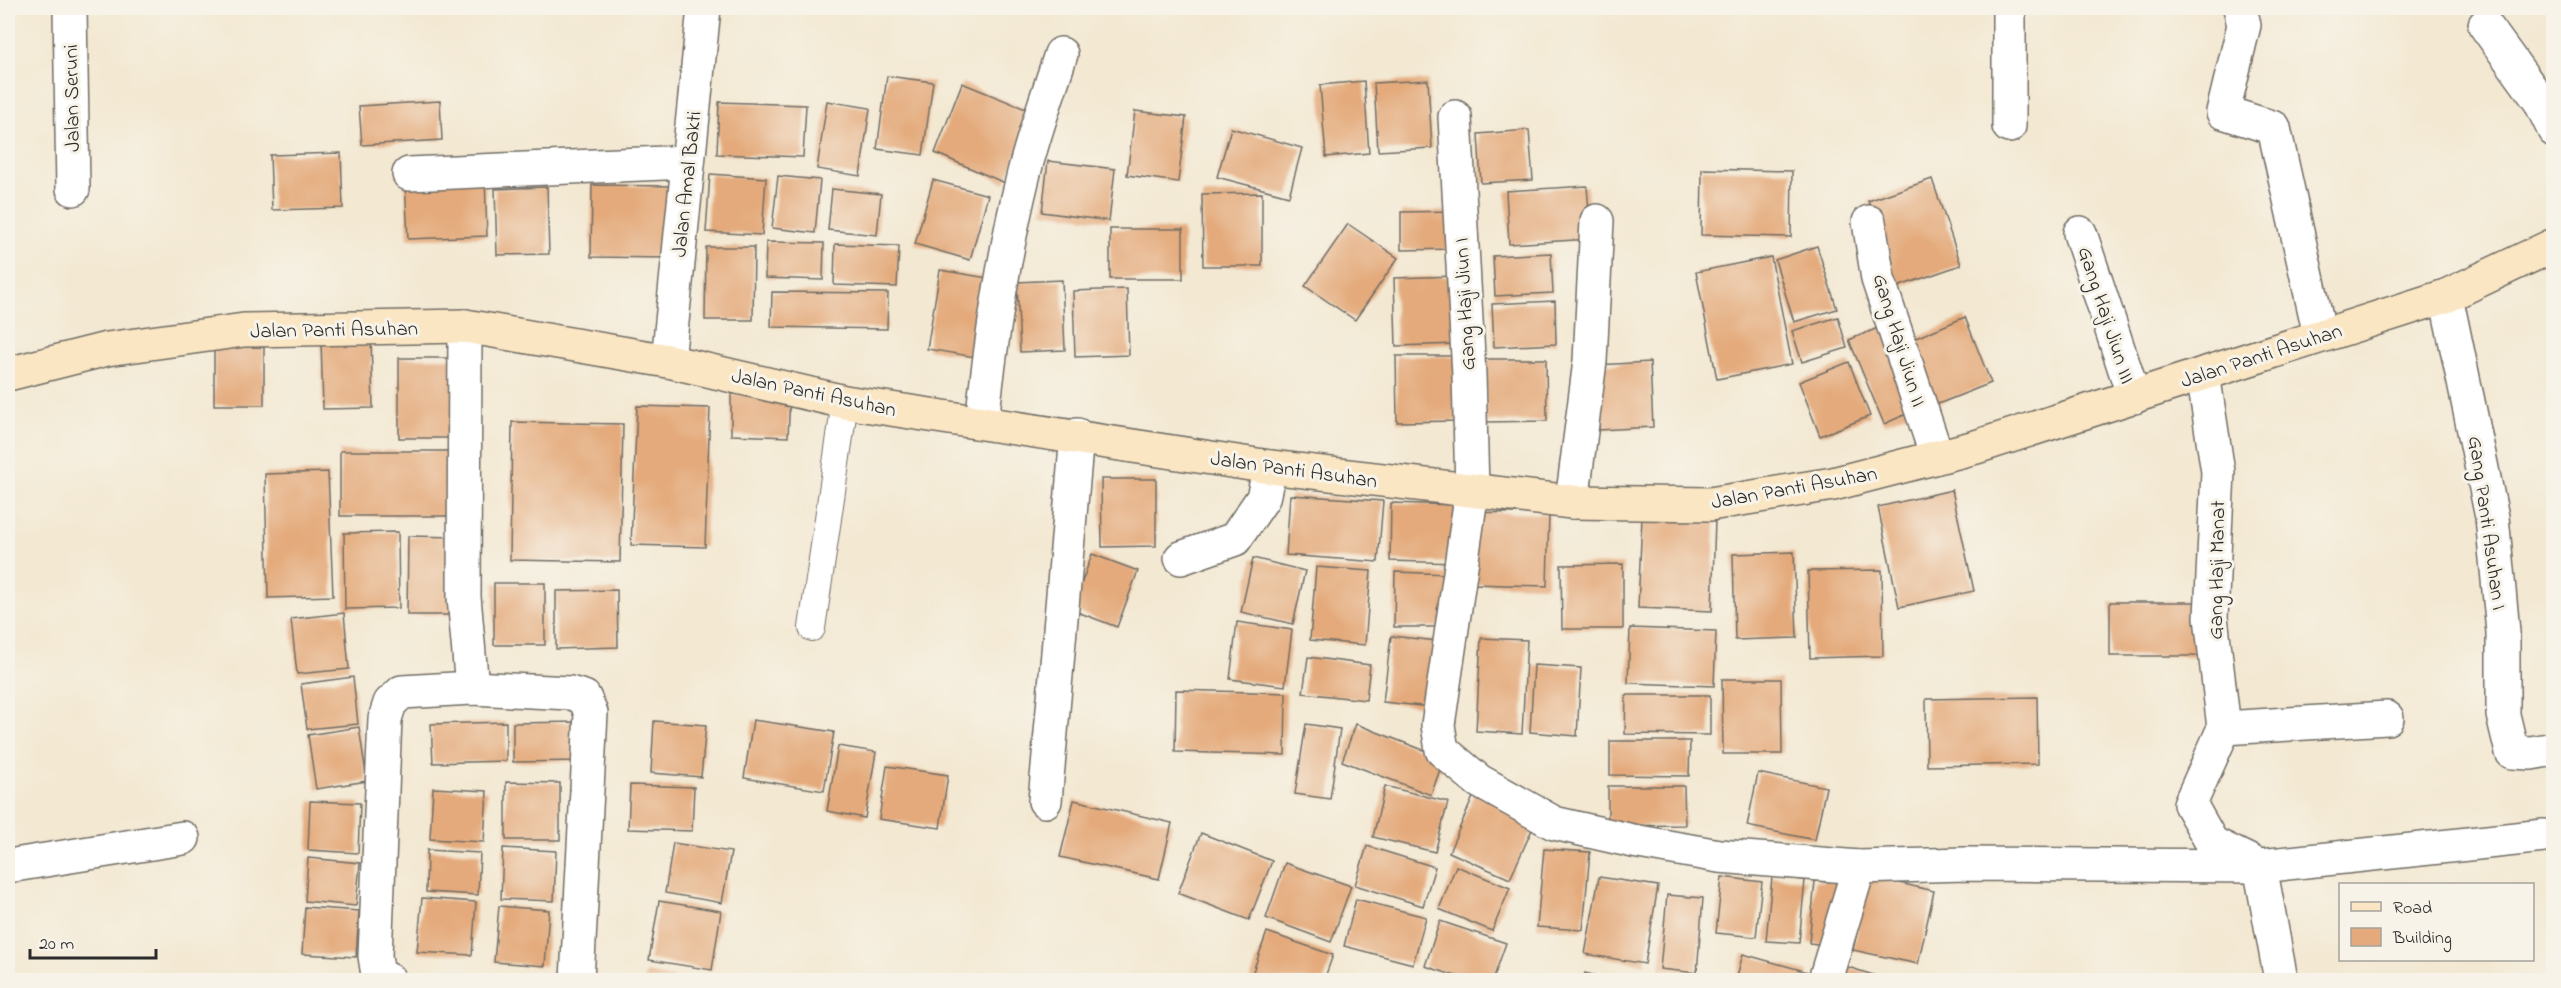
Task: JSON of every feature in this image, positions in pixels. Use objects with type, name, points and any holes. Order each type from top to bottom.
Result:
[{"type":"street","name":"Jalan Seruni","points":[[70,8],[73,189]]},
{"type":"street","name":"Jalan Amal Bakti","points":[[668,361],[704,8]]},
{"type":"street","points":[[2009,8],[2009,126]]},
{"type":"street","points":[[2240,8],[2244,25],[2223,112],[2274,128],[2320,335]]},
{"type":"street","points":[[2485,25],[2540,100],[2553,130]]},
{"type":"street","points":[[982,422],[991,340],[1010,234],[1023,176],[1061,54]]},
{"type":"street","name":"Gang Haji Jiun I","points":[[1455,117],[1469,375],[1472,490],[1438,725],[1442,750],[1479,781],[1554,823],[1633,841],[1719,856],[1859,867],[1965,864],[2260,866],[2544,836]]},
{"type":"street","points":[[409,174],[688,162]]},
{"type":"street","points":[[1572,502],[1590,361],[1597,221]]},
{"type":"street","name":"Gang Haji Jiun II","points":[[1869,222],[1878,279],[1937,457]]},
{"type":"street","name":"Gang Haji Jiun III","points":[[2080,232],[2134,397]]},
{"type":"street","name":"Jalan Panti Asuhan","points":[[8,374],[107,349],[244,330],[465,326],[668,361],[845,402],[1077,435],[1270,467],[1572,502],[1710,504],[1833,484],[1937,457],[2134,397],[2446,296],[2553,245]]},
{"type":"street","name":"Gang Panti Asuhan I","points":[[2446,296],[2492,518],[2504,632],[2504,716],[2512,752],[2531,753],[2553,749]]},
{"type":"street","points":[[465,326],[464,597],[472,688]]},
{"type":"street","name":"Gang Haji Manat","points":[[2204,374],[2218,472],[2211,617],[2224,728]]},
{"type":"street","points":[[1045,801],[1077,435]]},
{"type":"street","points":[[1181,558],[1235,539],[1263,498],[1270,467]]},
{"type":"street","points":[[389,981],[378,975],[375,956],[385,719],[390,703],[402,692],[472,688],[570,693],[584,698],[591,713],[577,981]]},
{"type":"street","points":[[2281,981],[2260,866],[2212,843],[2190,804],[2224,728],[2387,718]]},
{"type":"street","points":[[8,866],[183,838]]},
{"type":"street","points":[[1825,981],[1859,867]]},
{"type":"lane","points":[[812,628],[845,402]]},
{"type":"building","points":[[887,76],[933,82],[923,155],[877,149]]},
{"type":"building","points":[[1428,80],[1432,148],[1378,151],[1374,83]]},
{"type":"building","points":[[1364,81],[1369,153],[1326,157],[1320,85]]},
{"type":"building","points":[[962,83],[1033,112],[1005,183],[935,153]]},
{"type":"building","points":[[440,101],[442,140],[362,145],[359,106]]},
{"type":"building","points":[[827,101],[870,108],[860,176],[817,169]]},
{"type":"building","points":[[719,102],[806,105],[803,157],[717,154]]},
{"type":"building","points":[[1135,111],[1186,117],[1178,182],[1127,175]]},
{"type":"building","points":[[1231,128],[1302,148],[1289,196],[1217,177]]},
{"type":"building","points":[[1529,130],[1533,180],[1481,183],[1478,134]]},
{"type":"building","points":[[341,153],[343,208],[272,210],[270,155]]},
{"type":"building","points":[[1048,161],[1115,169],[1109,221],[1042,212]]},
{"type":"building","points":[[1702,169],[1792,171],[1791,237],[1701,235]]},
{"type":"building","points":[[710,174],[766,178],[762,235],[706,232]]},
{"type":"building","points":[[778,176],[820,180],[815,233],[772,228]]},
{"type":"building","points":[[485,178],[487,236],[408,239],[405,181]]},
{"type":"building","points":[[1932,179],[1961,265],[1897,287],[1868,201]]},
{"type":"building","points":[[933,180],[988,195],[970,260],[915,244]]},
{"type":"building","points":[[592,185],[672,186],[670,258],[591,257]]},
{"type":"building","points":[[1587,186],[1591,239],[1509,244],[1506,191]]},
{"type":"building","points":[[547,187],[549,254],[497,255],[495,189]]},
{"type":"building","points":[[832,189],[881,194],[877,235],[828,230]]},
{"type":"building","points":[[1262,193],[1262,266],[1203,266],[1202,194]]},
{"type":"building","points":[[1456,211],[1456,249],[1401,250],[1401,212]]},
{"type":"building","points":[[1348,224],[1398,258],[1355,320],[1305,286]]},
{"type":"building","points":[[1110,229],[1183,229],[1183,279],[1110,279]]},
{"type":"building","points":[[766,242],[824,243],[823,280],[765,278]]},
{"type":"building","points":[[835,244],[899,246],[897,287],[834,285]]},
{"type":"building","points":[[1817,246],[1837,309],[1794,322],[1775,260]]},
{"type":"building","points":[[706,247],[754,247],[753,320],[705,320]]},
{"type":"building","points":[[1551,253],[1553,293],[1495,296],[1493,256]]},
{"type":"building","points":[[1771,257],[1792,364],[1717,379],[1696,272]]},
{"type":"building","points":[[940,270],[988,278],[975,357],[927,349]]},
{"type":"building","points":[[1456,276],[1458,344],[1396,346],[1394,278]]},
{"type":"building","points":[[1062,280],[1065,350],[1020,352],[1017,282]]},
{"type":"building","points":[[1127,289],[1129,355],[1075,357],[1073,291]]},
{"type":"building","points":[[772,292],[888,293],[887,329],[771,327]]},
{"type":"building","points":[[1555,301],[1556,344],[1494,347],[1492,304]]},
{"type":"building","points":[[1838,317],[1847,348],[1802,362],[1792,331]]},
{"type":"building","points":[[1965,317],[1991,383],[1928,408],[1902,344]]},
{"type":"building","points":[[1885,325],[1920,408],[1884,424],[1849,340]]},
{"type":"building","points":[[371,338],[373,408],[323,409],[321,340]]},
{"type":"building","points":[[214,347],[264,347],[264,405],[214,405]]},
{"type":"building","points":[[1396,356],[1459,356],[1460,421],[1397,422]]},
{"type":"building","points":[[399,358],[456,358],[456,438],[399,438]]},
{"type":"building","points":[[1485,359],[1546,359],[1547,421],[1486,422]]},
{"type":"building","points":[[1650,362],[1653,427],[1599,430],[1597,365]]},
{"type":"building","points":[[1849,362],[1870,416],[1820,436],[1799,382]]},
{"type":"building","points":[[731,394],[790,396],[788,437],[731,435]]},
{"type":"building","points":[[637,406],[710,408],[705,547],[631,545]]},
{"type":"building","points":[[512,422],[623,424],[620,562],[510,560]]},
{"type":"building","points":[[340,451],[455,451],[455,516],[340,516]]},
{"type":"building","points":[[328,472],[333,596],[268,598],[265,474]]},
{"type":"building","points":[[1101,479],[1156,479],[1156,546],[1102,547]]},
{"type":"building","points":[[1952,490],[1974,591],[1899,607],[1878,507]]},
{"type":"building","points":[[1290,495],[1383,501],[1378,562],[1286,555]]},
{"type":"building","points":[[1391,503],[1458,505],[1457,563],[1390,561]]},
{"type":"building","points":[[1473,512],[1549,514],[1547,586],[1472,584]]},
{"type":"building","points":[[1642,517],[1715,519],[1712,611],[1638,608]]},
{"type":"building","points":[[398,532],[399,608],[345,609],[344,533]]},
{"type":"building","points":[[408,536],[455,537],[454,615],[407,615]]},
{"type":"building","points":[[1794,552],[1797,638],[1735,640],[1733,554]]},
{"type":"building","points":[[1092,554],[1138,571],[1117,627],[1072,610]]},
{"type":"building","points":[[1253,558],[1305,571],[1293,624],[1241,612]]},
{"type":"building","points":[[1623,564],[1623,629],[1562,629],[1561,565]]},
{"type":"building","points":[[1316,567],[1371,571],[1365,645],[1310,640]]},
{"type":"building","points":[[1882,570],[1883,656],[1810,658],[1808,571]]},
{"type":"building","points":[[1395,572],[1449,574],[1448,627],[1394,627]]},
{"type":"building","points":[[494,583],[545,583],[545,645],[494,645]]},
{"type":"building","points":[[617,590],[618,647],[556,649],[556,591]]},
{"type":"building","points":[[2110,602],[2201,602],[2201,656],[2110,656]]},
{"type":"building","points":[[344,613],[349,669],[297,674],[291,619]]},
{"type":"building","points":[[1237,622],[1292,630],[1285,686],[1230,679]]},
{"type":"building","points":[[1630,628],[1716,631],[1714,686],[1628,683]]},
{"type":"building","points":[[1391,636],[1447,642],[1440,708],[1383,702]]},
{"type":"building","points":[[1481,638],[1527,640],[1522,734],[1476,731]]},
{"type":"building","points":[[1308,657],[1370,665],[1366,700],[1303,693]]},
{"type":"building","points":[[1534,665],[1581,668],[1577,736],[1530,732]]},
{"type":"building","points":[[353,677],[358,724],[307,729],[301,684]]},
{"type":"building","points":[[1722,679],[1781,679],[1782,754],[1723,754]]},
{"type":"building","points":[[1176,690],[1286,693],[1285,755],[1175,752]]},
{"type":"building","points":[[1626,695],[1710,695],[1710,735],[1625,734]]},
{"type":"building","points":[[2037,697],[2038,764],[1927,766],[1926,699]]},
{"type":"building","points":[[753,720],[834,732],[824,791],[744,778]]},
{"type":"building","points":[[654,721],[706,725],[701,777],[651,773]]},
{"type":"building","points":[[506,722],[506,761],[433,763],[431,724]]},
{"type":"building","points":[[580,722],[580,761],[513,762],[513,723]]},
{"type":"building","points":[[1306,724],[1340,729],[1330,799],[1295,794]]},
{"type":"building","points":[[1356,724],[1444,758],[1431,795],[1342,761]]},
{"type":"building","points":[[359,727],[367,781],[316,789],[308,735]]},
{"type":"building","points":[[1610,741],[1690,741],[1689,776],[1610,775]]},
{"type":"building","points":[[838,746],[876,752],[865,818],[827,811]]},
{"type":"building","points":[[887,766],[948,775],[940,828],[879,819]]},
{"type":"building","points":[[1758,773],[1826,787],[1815,840],[1747,826]]},
{"type":"building","points":[[506,782],[560,783],[560,840],[506,840]]},
{"type":"building","points":[[630,785],[694,787],[692,831],[628,829]]},
{"type":"building","points":[[1385,786],[1448,802],[1435,852],[1373,837]]},
{"type":"building","points":[[1608,786],[1684,786],[1685,825],[1608,826]]},
{"type":"building","points":[[433,788],[487,791],[484,842],[430,839]]},
{"type":"building","points":[[1477,788],[1538,816],[1510,879],[1449,852]]},
{"type":"building","points":[[1074,800],[1172,823],[1159,879],[1060,857]]},
{"type":"building","points":[[310,801],[360,803],[358,853],[308,850]]},
{"type":"building","points":[[1201,833],[1272,861],[1249,920],[1178,893]]},
{"type":"building","points":[[673,843],[731,852],[722,903],[665,893]]},
{"type":"building","points":[[1367,846],[1435,867],[1423,906],[1355,885]]},
{"type":"building","points":[[503,848],[556,851],[554,901],[501,899]]},
{"type":"building","points":[[1544,849],[1590,852],[1583,930],[1537,927]]},
{"type":"building","points":[[427,850],[480,853],[478,895],[426,892]]},
{"type":"building","points":[[308,858],[360,863],[356,906],[305,901]]},
{"type":"building","points":[[1285,863],[1351,886],[1331,942],[1266,918]]},
{"type":"building","points":[[1456,866],[1510,888],[1492,931],[1439,909]]},
{"type":"building","points":[[1869,876],[1934,891],[1918,964],[1853,950]]},
{"type":"building","points":[[1599,877],[1658,886],[1645,964],[1585,954]]},
{"type":"building","points":[[1722,877],[1762,882],[1756,937],[1716,933]]},
{"type":"building","points":[[1772,877],[1805,880],[1799,943],[1766,941]]},
{"type":"building","points":[[1815,881],[1840,883],[1835,946],[1809,943]]},
{"type":"building","points":[[1667,895],[1703,898],[1697,973],[1660,969]]},
{"type":"building","points":[[422,898],[476,902],[472,955],[417,952]]},
{"type":"building","points":[[1356,899],[1426,917],[1413,964],[1344,946]]},
{"type":"building","points":[[659,901],[721,911],[712,970],[649,960]]},
{"type":"building","points":[[499,906],[549,910],[545,966],[494,962]]},
{"type":"building","points":[[305,907],[359,911],[356,957],[302,954]]},
{"type":"building","points":[[1440,921],[1506,943],[1493,980],[1468,980],[1425,966]]},
{"type":"building","points":[[1267,932],[1333,955],[1324,980],[1250,980]]},
{"type":"building","points":[[1743,954],[1808,972],[1806,980],[1736,980]]},
{"type":"building","points":[[1848,967],[1889,980],[1844,980]]},
{"type":"building","points":[[646,973],[676,979],[676,980],[644,980]]},
{"type":"building","points":[[1585,973],[1612,980],[1583,980]]}]
